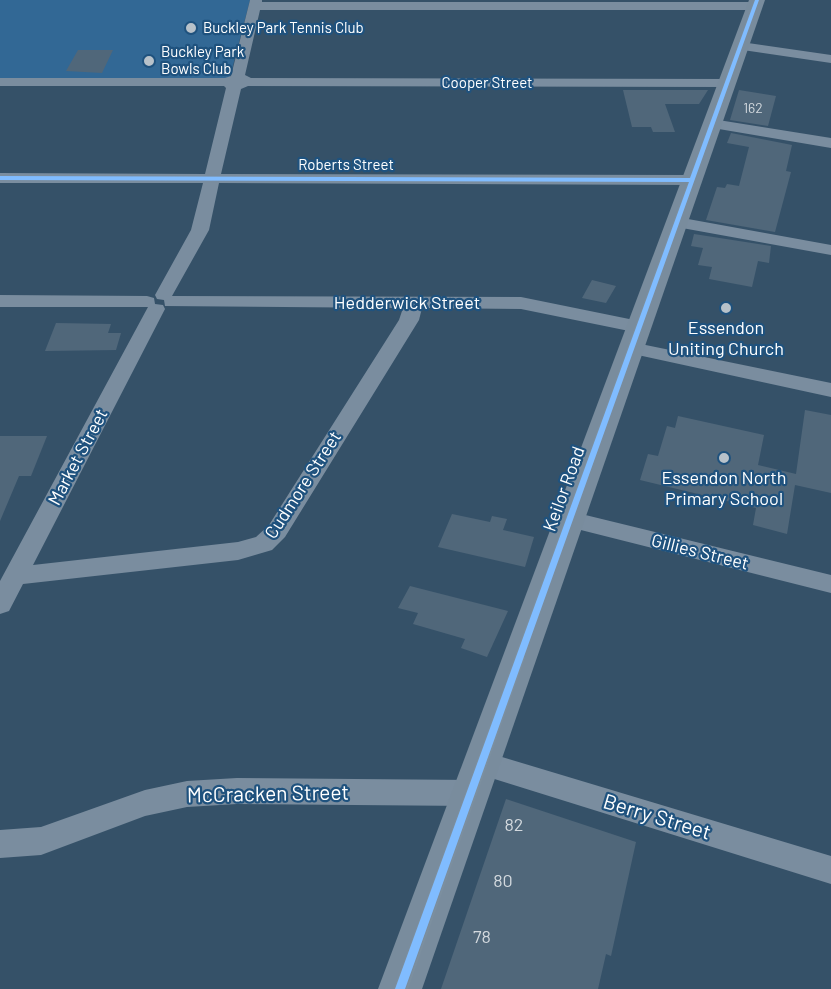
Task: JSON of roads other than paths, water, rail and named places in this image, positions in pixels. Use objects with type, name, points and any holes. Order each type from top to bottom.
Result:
[{"type":"main road","name":"Keilor Road","points":[[400,989],[756,3]]},
{"type":"street","points":[[255,3],[756,3]]},
{"type":"street","name":"Market Street","points":[[0,604],[200,230],[255,3]]},
{"type":"street","points":[[741,46],[831,59]]},
{"type":"street","name":"Cooper Street","points":[[0,82],[727,83]]},
{"type":"street","points":[[712,124],[831,143]]},
{"type":"street","name":"Roberts Street","points":[[0,178],[692,180]]},
{"type":"street","points":[[677,222],[831,250]]},
{"type":"street","name":"Hedderwick Street","points":[[0,301],[532,304],[635,337],[831,390]]},
{"type":"street","name":"Cudmore Street","points":[[15,576],[238,551],[264,544],[277,531],[409,320],[414,303]]},
{"type":"street","name":"Gillies Street","points":[[569,519],[831,584]]},
{"type":"street","name":"Berry Street","points":[[482,763],[831,870]]},
{"type":"street","name":"McCracken Street","points":[[0,844],[41,841],[145,803],[186,794],[237,791],[472,793]]},
{"type":"tram line","points":[[518,650],[755,0]]},
{"type":"tram line","points":[[395,989],[519,648]]},
{"type":"tram line","points":[[407,989],[524,658]]},
{"type":"place","name":"Buckley Park Tennis Club","points":[[191,28]]},
{"type":"place","name":"Buckley Park Bowls Club","points":[[149,61]]},
{"type":"place","name":"Essendon Uniting Church","points":[[726,308]]},
{"type":"place","name":"Essendon North Primary School","points":[[724,458]]}]
